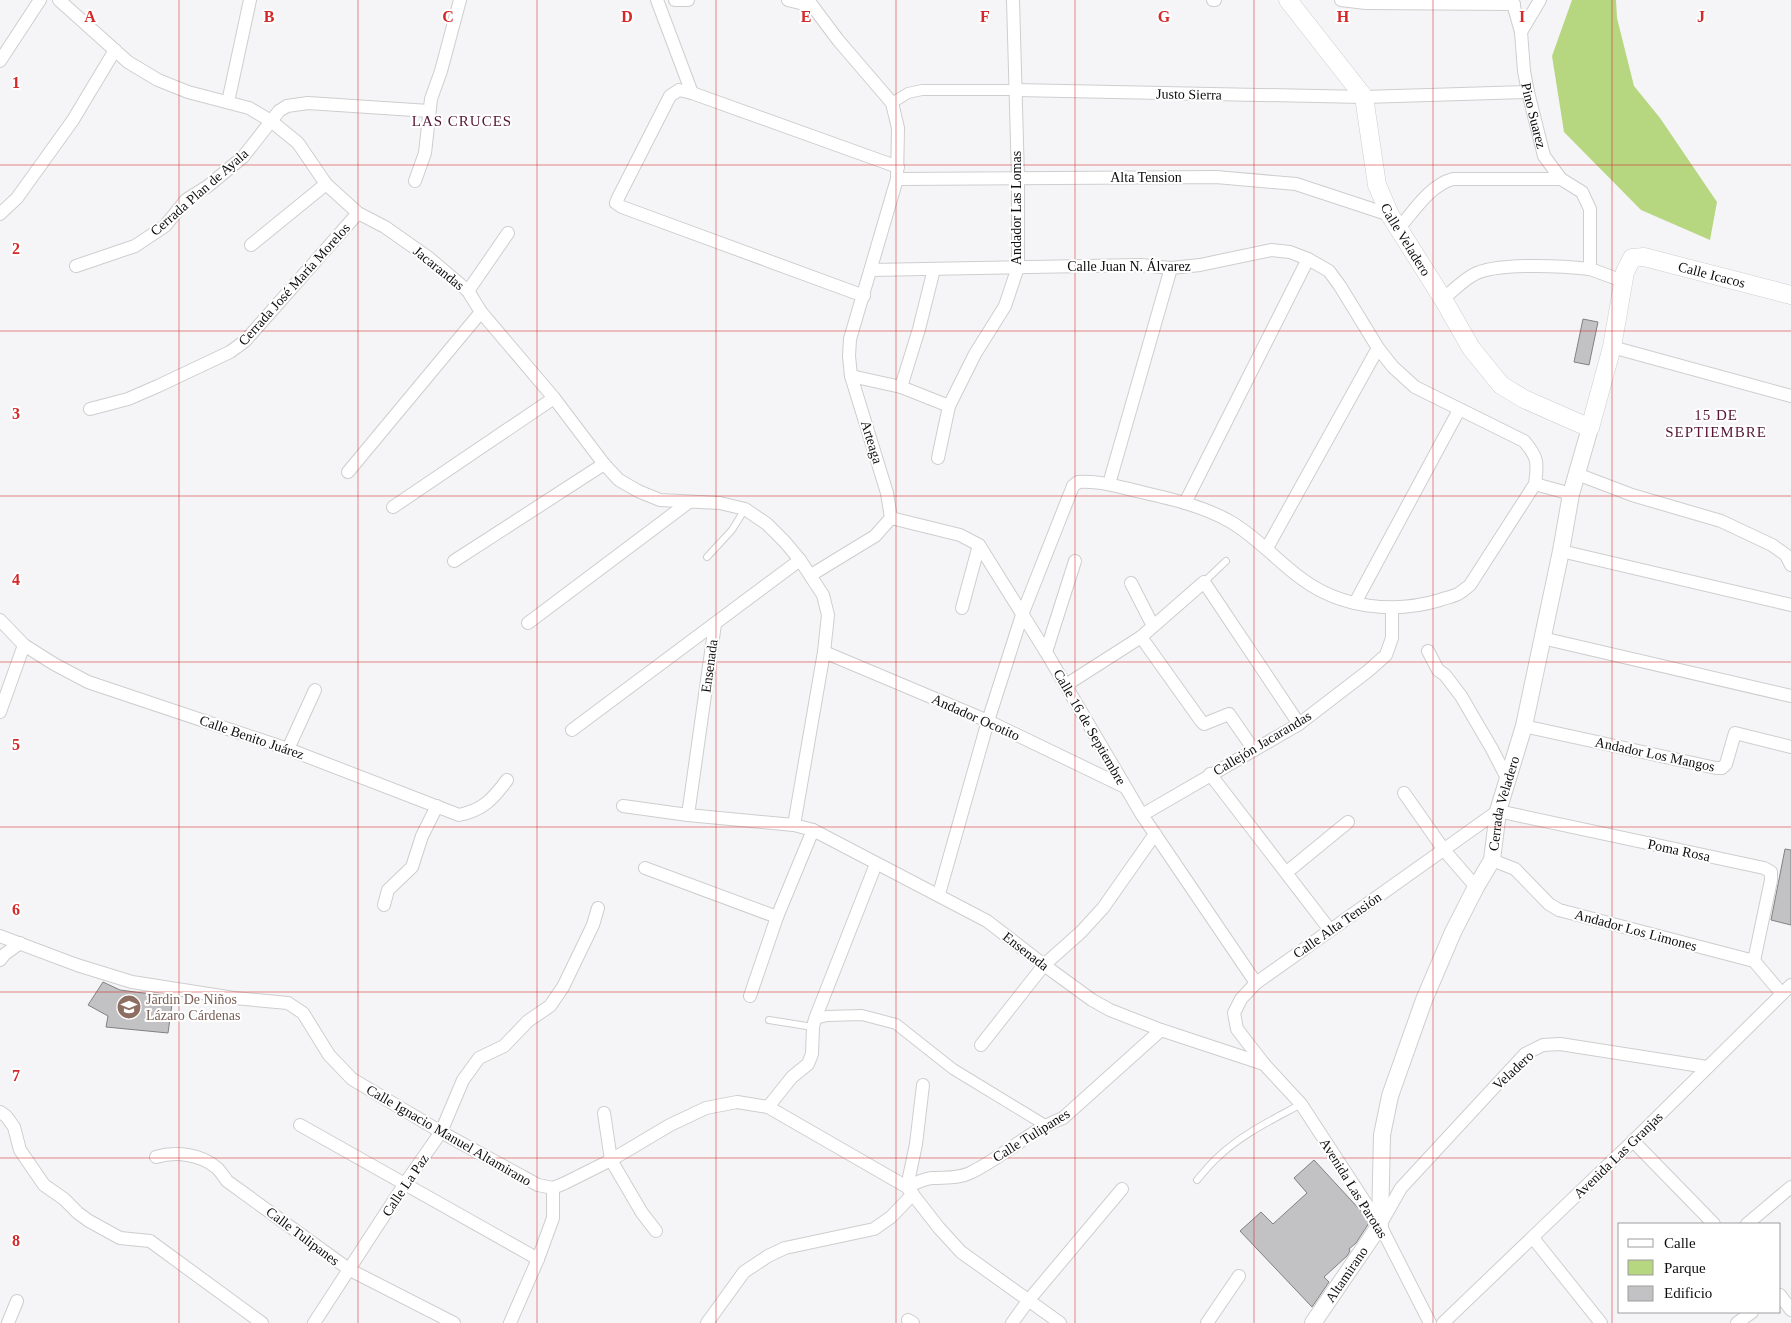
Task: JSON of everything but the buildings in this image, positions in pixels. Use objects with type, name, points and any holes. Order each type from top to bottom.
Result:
[{"type":"main road","name":"Calle Veladero","points":[[1288,0],[1364,97],[1377,185],[1395,221],[1443,299],[1470,348],[1500,385],[1588,435]]},
{"type":"main road","name":"Calle Icacos","points":[[1624,281],[1625,272],[1632,258],[1644,257],[1791,295]]},
{"type":"main road","points":[[1588,435],[1612,347],[1624,281]]},
{"type":"street","points":[[0,61],[40,0]]},
{"type":"street","name":"Jacarandas","points":[[59,0],[128,62],[158,80],[188,92],[250,108],[272,121],[298,143],[326,184],[358,213],[384,227],[429,258],[468,291],[481,312],[554,398],[604,464],[619,480],[638,491],[660,500],[720,503],[745,509],[767,524],[785,542],[811,575],[823,595],[828,615],[824,652],[794,825]]},
{"type":"street","points":[[228,102],[250,0]]},
{"type":"street","points":[[415,181],[425,153],[429,111],[460,0]]},
{"type":"street","points":[[657,0],[692,93]]},
{"type":"street","points":[[675,0],[688,0]]},
{"type":"street","points":[[788,0],[810,3],[892,103],[908,93],[922,90],[1014,90]]},
{"type":"street","name":"Andador Las Lomas","points":[[938,458],[949,406],[975,354],[1005,306],[1018,267],[1018,177],[1012,0]]},
{"type":"street","points":[[1341,0],[1366,3],[1513,2]]},
{"type":"street","points":[[1521,32],[1540,0]]},
{"type":"street","name":"Pino Suarez","points":[[1513,2],[1521,32],[1524,71],[1528,92],[1544,156],[1562,179],[1582,192],[1590,209],[1590,269]]},
{"type":"street","points":[[0,214],[17,198],[67,128],[115,50]]},
{"type":"street","points":[[864,296],[622,207],[616,203],[670,96],[679,90],[692,93],[898,173]]},
{"type":"street","name":"Justo Sierra","points":[[1014,90],[1364,97],[1528,92]]},
{"type":"street","name":"Cerrada Plan de Ayala","points":[[76,266],[135,246],[165,226],[186,200],[208,186],[243,157],[279,111],[287,106],[308,103],[429,111]]},
{"type":"street","name":"Arteaga","points":[[891,518],[887,493],[851,376],[849,356],[850,339],[864,296],[898,173],[898,128],[892,103]]},
{"type":"street","name":"Alta Tension","points":[[898,173],[1018,177],[1216,177],[1296,184],[1395,221]]},
{"type":"street","points":[[1395,221],[1444,181],[1453,179],[1562,179]]},
{"type":"street","points":[[251,245],[326,184]]},
{"type":"street","name":"Cerrada José María Morelos","points":[[90,409],[128,399],[230,352],[245,341],[358,213]]},
{"type":"street","points":[[468,291],[508,233]]},
{"type":"street","name":"Calle Juan N. Álvarez","points":[[871,270],[1141,265],[1171,268],[1200,266],[1271,250],[1290,252],[1308,259],[1329,271],[1378,348],[1393,367],[1415,387],[1524,441],[1535,454],[1538,466],[1535,484]]},
{"type":"street","points":[[1185,503],[1308,259]]},
{"type":"street","points":[[1443,299],[1473,275],[1490,268],[1572,267],[1590,269],[1624,281]]},
{"type":"street","points":[[1109,484],[1171,268]]},
{"type":"street","points":[[901,388],[920,328],[934,269]]},
{"type":"street","points":[[348,472],[481,312]]},
{"type":"street","points":[[1612,347],[1791,396]]},
{"type":"street","points":[[1267,548],[1378,348]]},
{"type":"street","points":[[851,376],[901,388],[949,406]]},
{"type":"street","points":[[393,508],[554,398]]},
{"type":"street","points":[[1355,603],[1459,410]]},
{"type":"street","name":"Cerrada Veladero","points":[[1380,1225],[1382,1135],[1390,1096],[1424,1000],[1453,932],[1492,860],[1498,811],[1524,726],[1561,551],[1571,494],[1588,435]]},
{"type":"street","points":[[454,561],[604,464]]},
{"type":"street","points":[[1578,472],[1632,495],[1721,522],[1772,545],[1786,555],[1791,566]]},
{"type":"street","points":[[938,894],[988,721],[1022,616],[1073,486],[1078,482],[1109,484],[1185,503],[1230,522],[1267,548],[1302,580],[1330,596],[1375,607],[1392,608],[1428,603],[1458,594],[1470,585],[1535,484],[1571,494]]},
{"type":"street","points":[[528,623],[689,502]]},
{"type":"street","points":[[811,575],[875,536],[891,518],[960,534],[979,545],[962,608]]},
{"type":"street","name":"Calle 16 de Septiembre","points":[[979,545],[1066,685],[1142,815],[1256,983]]},
{"type":"street","points":[[1561,551],[1791,605]]},
{"type":"street","name":"Ensenada","points":[[688,814],[714,624],[800,560]]},
{"type":"street","points":[[1046,652],[1075,561]]},
{"type":"street","points":[[1066,685],[1141,637],[1204,582],[1299,724]]},
{"type":"street","points":[[1131,583],[1153,626]]},
{"type":"street","name":"Callejón Jacarandas","points":[[1142,815],[1299,724],[1368,671],[1386,654],[1392,638],[1392,608]]},
{"type":"street","name":"Calle Benito Juárez","points":[[0,620],[24,645],[88,682],[288,749],[459,815],[488,803],[507,780]]},
{"type":"street","points":[[572,730],[714,624]]},
{"type":"street","points":[[1141,637],[1201,721],[1204,724],[1229,714],[1254,750]]},
{"type":"street","points":[[1542,638],[1791,696]]},
{"type":"street","points":[[0,712],[24,645]]},
{"type":"street","points":[[1428,651],[1438,670],[1445,675],[1461,696],[1508,780]]},
{"type":"street","name":"Andador Ocotito","points":[[824,652],[988,721],[1126,788]]},
{"type":"street","points":[[288,749],[315,690]]},
{"type":"street","name":"Andador Los Mangos","points":[[1524,726],[1716,768],[1722,768],[1726,764],[1735,733],[1791,747]]},
{"type":"street","points":[[1210,774],[1330,930]]},
{"type":"street","points":[[1404,793],[1444,850],[1476,887]]},
{"type":"street","points":[[384,905],[388,890],[412,867],[422,836],[437,806]]},
{"type":"street","name":"Ensenada","points":[[623,806],[794,825],[813,830],[987,921],[1092,1000],[1110,1010],[1161,1030],[1264,1064]]},
{"type":"street","name":"Calle Alta Tensión","points":[[1264,1064],[1237,1029],[1234,1013],[1241,999],[1256,983],[1498,811]]},
{"type":"street","name":"Poma Rosa","points":[[1498,811],[1764,868],[1771,872],[1771,880],[1754,961]]},
{"type":"street","points":[[1286,872],[1348,822]]},
{"type":"street","points":[[750,996],[777,917],[813,830]]},
{"type":"street","points":[[981,1045],[1044,965],[1081,932],[1103,908],[1155,834]]},
{"type":"street","name":"Andador Los Limones","points":[[1492,860],[1515,869],[1549,904],[1560,910],[1754,961]]},
{"type":"street","points":[[768,1107],[792,1077],[808,1064],[812,1054],[814,1023],[876,864]]},
{"type":"street","points":[[645,868],[777,917]]},
{"type":"street","name":"Calle La Paz","points":[[314,1323],[441,1132],[463,1080],[479,1058],[504,1046],[528,1021],[550,1006],[563,987],[593,925],[598,908]]},
{"type":"street","name":"Calle Ignacio Manuel Altamirano","points":[[0,936],[77,965],[132,982],[234,998],[288,1003],[303,1014],[329,1055],[352,1079],[441,1132],[538,1186],[553,1188]]},
{"type":"street","points":[[0,960],[20,943]]},
{"type":"street","points":[[1754,961],[1782,994]]},
{"type":"street","name":"Avenida Las Granjas","points":[[1443,1323],[1633,1141],[1791,985]]},
{"type":"street","points":[[814,1023],[828,1016],[862,1015],[896,1024],[953,1069],[1045,1125]]},
{"type":"street","name":"Calle Tulipanes","points":[[707,1323],[744,1272],[768,1256],[785,1248],[874,1229],[891,1218],[910,1190],[931,1178],[950,1178],[968,1174],[1045,1125],[1063,1118],[1161,1030]]},
{"type":"street","name":"Veladero","points":[[1380,1225],[1401,1188],[1525,1054],[1543,1045],[1560,1044],[1707,1067]]},
{"type":"street","name":"Avenida Las Parotas","points":[[1264,1064],[1301,1104],[1380,1225],[1430,1323]]},
{"type":"street","points":[[910,1190],[922,1085]]},
{"type":"street","points":[[510,1323],[538,1259],[553,1218],[553,1188],[611,1160],[670,1125],[706,1108],[737,1102],[768,1107],[910,1190],[960,1252],[1060,1323]]},
{"type":"street","points":[[0,1112],[6,1116],[14,1127],[20,1150],[44,1185],[64,1199],[89,1221],[120,1238],[150,1241],[262,1323]]},
{"type":"street","points":[[604,1113],[611,1160],[642,1213],[656,1231]]},
{"type":"street","points":[[300,1125],[538,1259]]},
{"type":"street","points":[[1633,1141],[1713,1223]]},
{"type":"street","name":"Calle Tulipanes","points":[[156,1157],[167,1154],[181,1154],[196,1157],[216,1168],[227,1181],[350,1270],[454,1323]]},
{"type":"street","points":[[1748,1223],[1791,1187]]},
{"type":"street","points":[[1012,1323],[1028,1301],[1122,1189]]},
{"type":"street","name":"Altamirano","points":[[1314,1322],[1380,1225]]},
{"type":"street","points":[[1533,1238],[1601,1323]]},
{"type":"street","points":[[1207,1323],[1239,1276]]},
{"type":"street","points":[[1781,1296],[1791,1310]]},
{"type":"street","points":[[8,1323],[17,1301]]},
{"type":"street","points":[[1737,1323],[1751,1313]]},
{"type":"lane","points":[[708,557],[732,530],[745,509]]},
{"type":"lane","points":[[1204,582],[1226,561]]},
{"type":"lane","points":[[769,1020],[814,1023]]},
{"type":"lane","points":[[1197,1180],[1217,1157],[1237,1141],[1301,1104]]},
{"type":"green space","points":[[1572,0],[1616,0],[1617,18],[1634,86],[1660,118],[1717,202],[1710,240],[1641,210],[1564,132],[1552,56]]},
{"type":"place","name":"Jardin De Niños Lázaro Cárdenas","points":[[129,1007]]},
{"type":"district","name":"LAS CRUCES","points":[[462,121]]},
{"type":"district","name":"15 DE SEPTIEMBRE","points":[[1716,424]]}]
